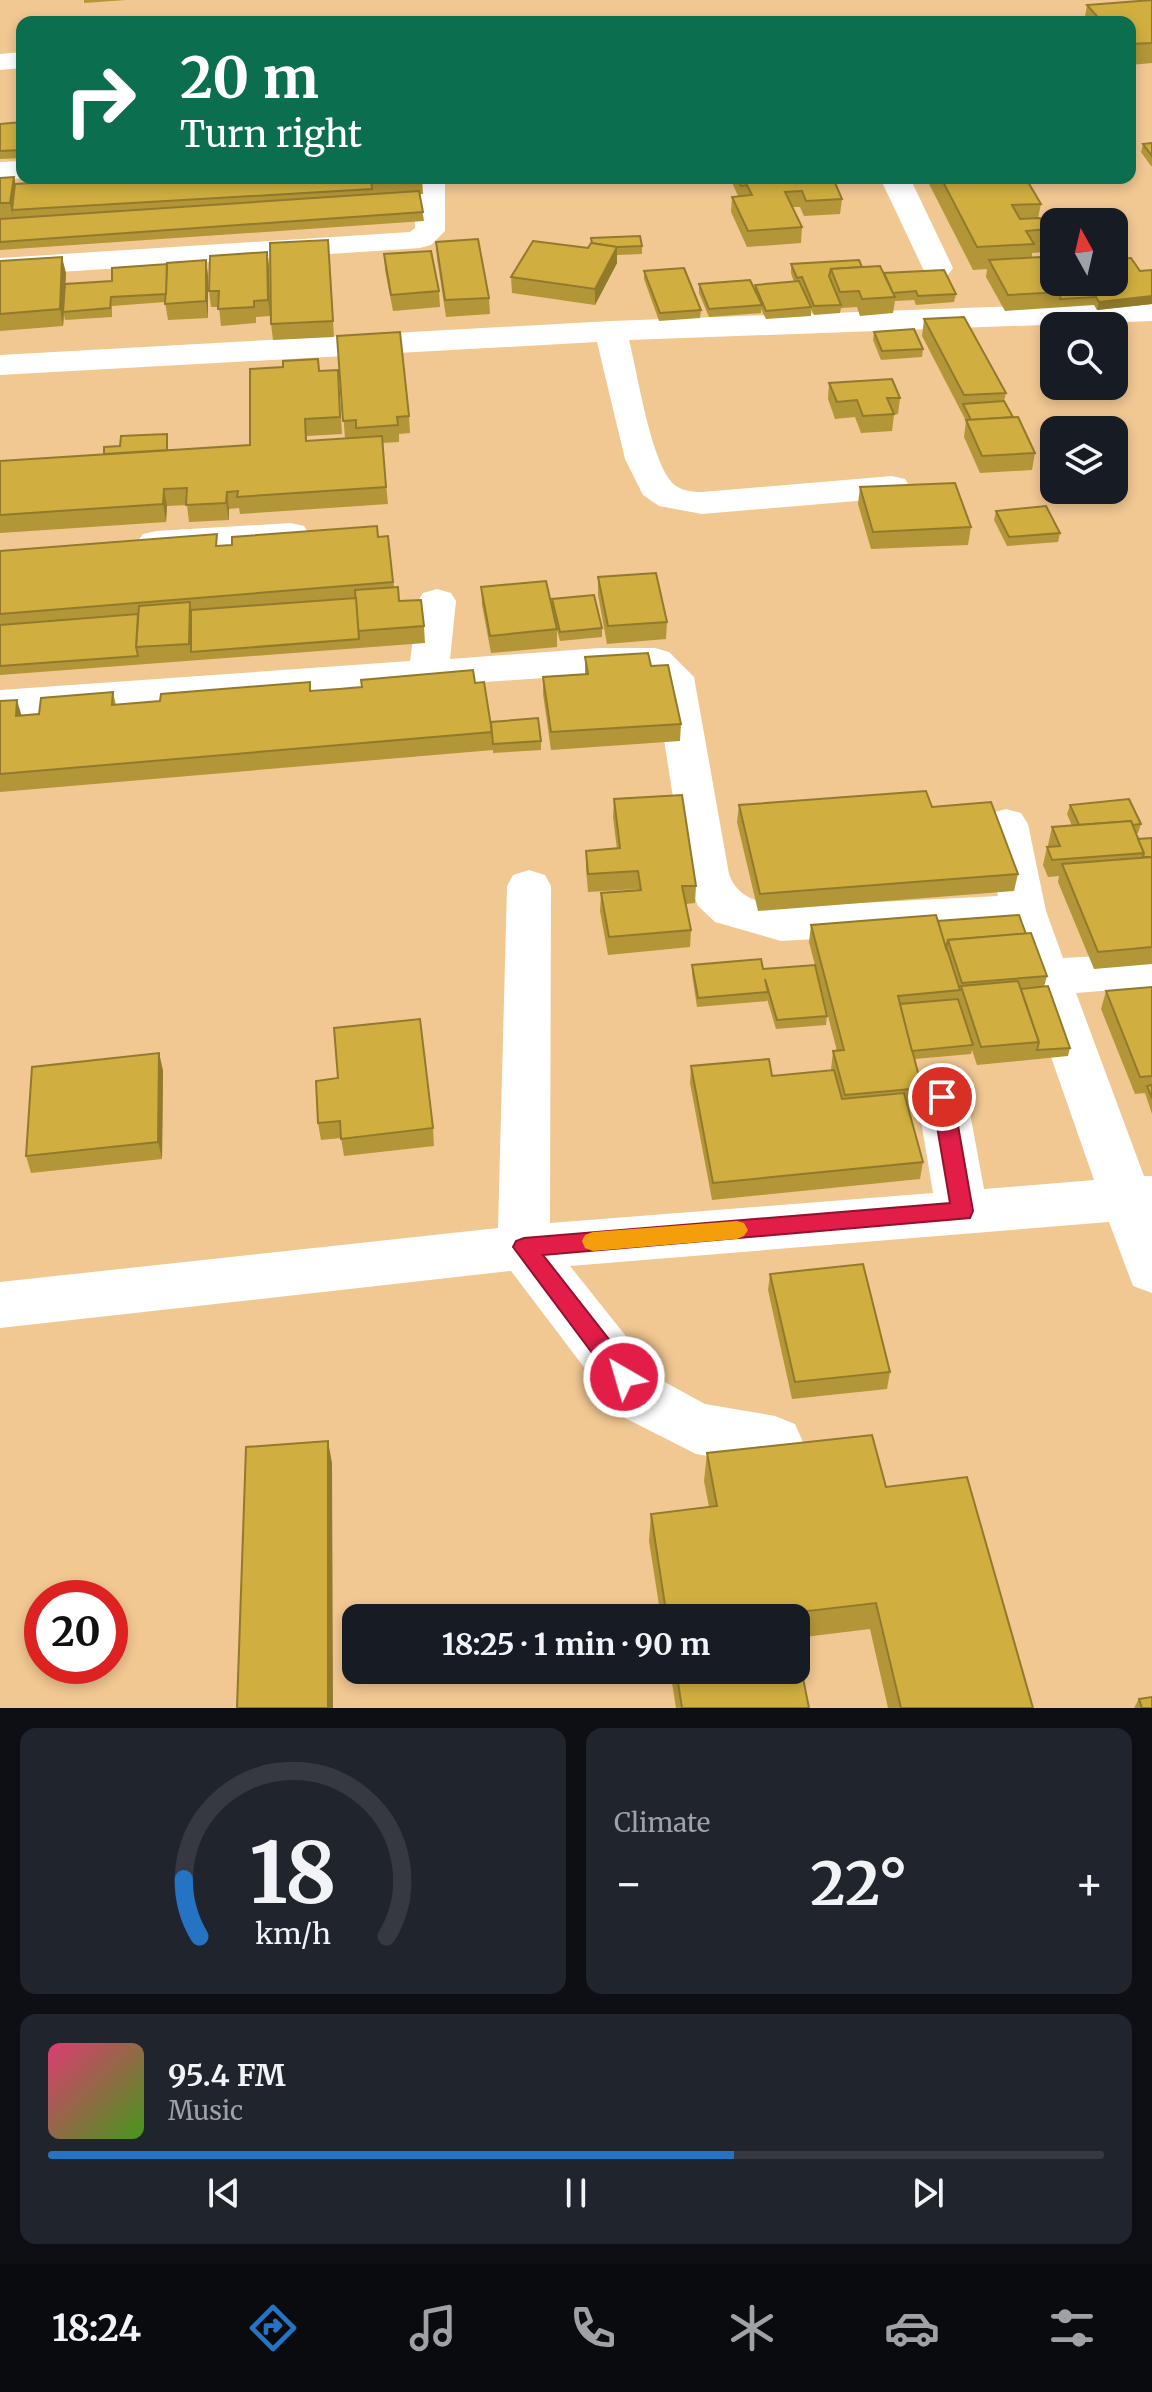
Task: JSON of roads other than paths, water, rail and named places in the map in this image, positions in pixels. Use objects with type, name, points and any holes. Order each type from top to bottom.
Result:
[{"type":"street","points":[[0,267],[405,242],[420,239],[430,231],[430,184]]},
{"type":"street","points":[[898,184],[937,268]]},
{"type":"street","points":[[0,365],[611,331],[1152,311]]},
{"type":"street","points":[[611,331],[648,476],[678,503],[892,487]]},
{"type":"street","points":[[127,544],[318,532]]},
{"type":"street","points":[[428,674],[437,601]]},
{"type":"street","points":[[0,703],[600,661],[655,661],[674,677],[707,874],[714,895],[731,910],[781,924],[1023,911]]},
{"type":"street","points":[[1006,824],[1023,911],[1046,977],[1139,1198],[1152,1270]]},
{"type":"street","points":[[529,886],[524,1247],[641,1398],[696,1428],[775,1442]]},
{"type":"street","points":[[1046,977],[1152,970]]},
{"type":"street","points":[[942,1097],[962,1211]]},
{"type":"street","points":[[0,1305],[524,1247],[1139,1198]]}]
